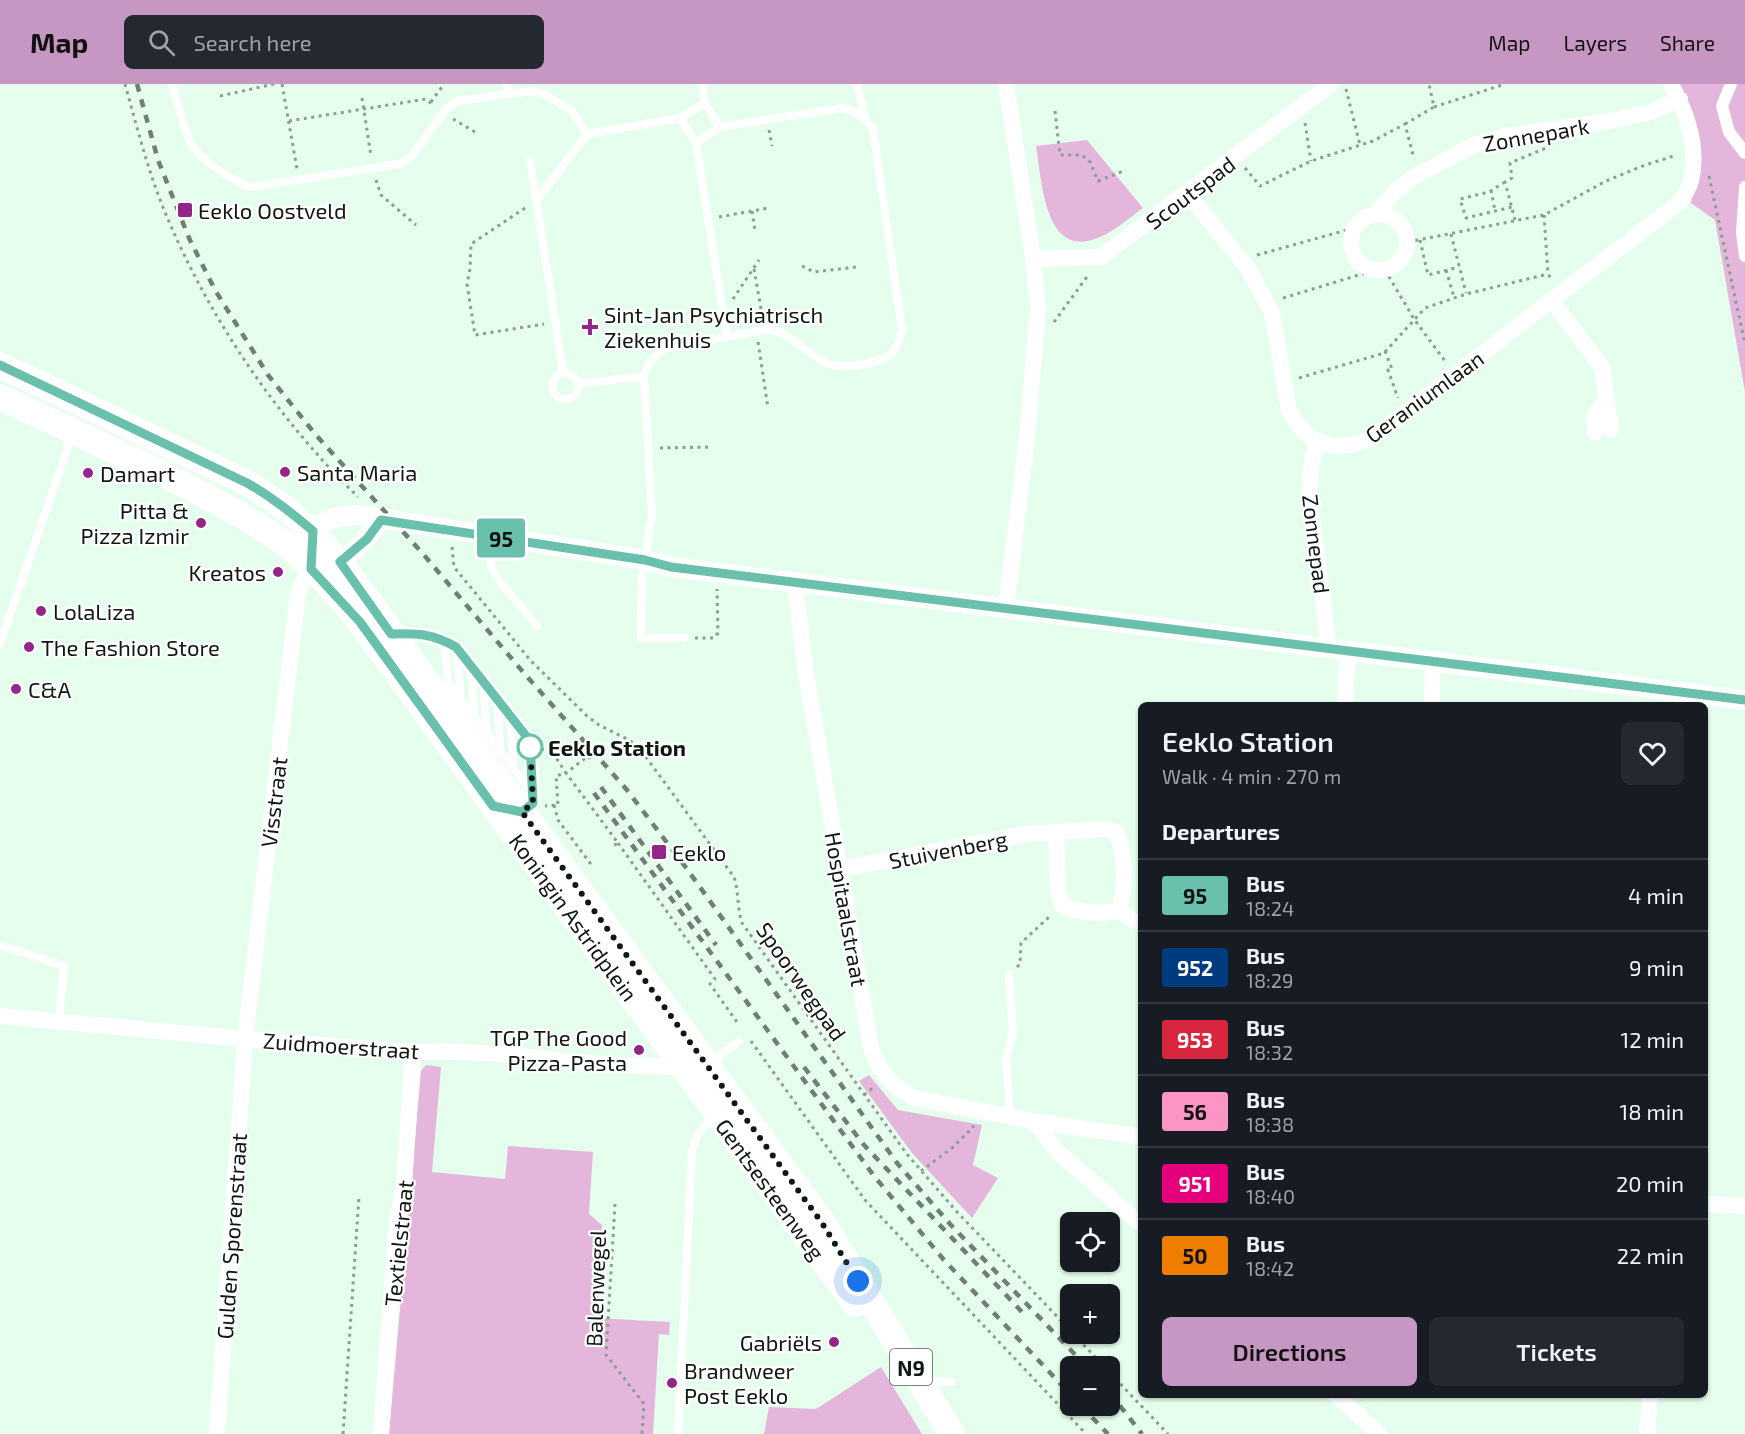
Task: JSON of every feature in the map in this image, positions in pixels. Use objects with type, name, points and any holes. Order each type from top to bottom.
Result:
[{"type":"main road","name":"N9","points":[[0,365],[247,483],[285,506],[313,531],[340,562]]},
{"type":"main road","name":"N9","points":[[0,397],[164,474],[232,510],[291,548],[311,569]]},
{"type":"main road","name":"Koningin Astridplein","points":[[340,562],[696,1062]]},
{"type":"main road","name":"Koningin Astridplein","points":[[311,569],[360,622],[513,806]]},
{"type":"main road","name":"Gentsesteenweg","points":[[696,1062],[716,1114],[858,1308],[936,1434]]},
{"type":"main road","name":"Gentsesteenweg","points":[[696,1062],[822,1223],[952,1434]]},
{"type":"street","points":[[1006,84],[1033,259],[1038,308],[1027,438],[1006,608]]},
{"type":"street","name":"Scoutspad","points":[[1101,257],[1188,194],[1331,84]]},
{"type":"street","name":"Geraniumlaan","points":[[1317,442],[1339,447],[1355,445],[1372,438],[1680,202],[1691,182],[1694,151],[1680,99],[1671,84]]},
{"type":"street","points":[[1731,84],[1722,106],[1729,132],[1745,153]]},
{"type":"street","name":"Zonnepark","points":[[1354,228],[1360,221],[1376,213],[1395,192],[1418,176],[1474,145],[1504,136],[1648,113],[1680,99]]},
{"type":"street","points":[[1745,187],[1742,233],[1745,256]]},
{"type":"street","points":[[1188,194],[1249,270],[1267,303],[1272,314],[1289,410],[1294,421],[1317,442]]},
{"type":"street","points":[[1354,228],[1351,237],[1353,255],[1359,262],[1380,270],[1394,267],[1414,241],[1395,218],[1376,213]]},
{"type":"street","points":[[1033,259],[1101,257]]},
{"type":"street","points":[[1556,298],[1602,368],[1606,399],[1594,417],[1603,431]]},
{"type":"street","points":[[68,429],[73,400]]},
{"type":"street","name":"Zonnepad","points":[[1317,442],[1309,473],[1309,491],[1328,648]]},
{"type":"street","points":[[381,520],[367,539],[340,562],[311,569],[313,531],[323,523],[340,516],[360,515],[645,560],[671,567],[1745,700]]},
{"type":"street","name":"Visstraat","points":[[245,1039],[297,600],[300,586],[311,569]]},
{"type":"street","name":"Hospitaalstraat","points":[[795,583],[806,674],[871,1048],[876,1063],[899,1091],[914,1098],[1033,1121],[1138,1136]]},
{"type":"street","points":[[1345,702],[1348,650]]},
{"type":"street","points":[[1432,702],[1433,660]]},
{"type":"street","name":"Stuivenberg","points":[[840,869],[1026,834],[1104,830],[1116,832],[1121,843],[1124,892],[1119,912]]},
{"type":"street","points":[[1056,833],[1058,890],[1062,905],[1073,910],[1119,912],[1138,921]]},
{"type":"street","name":"Zuidmoerstraat","points":[[0,1016],[413,1052],[439,1050],[554,1058],[587,1063],[696,1062]]},
{"type":"street","name":"Gulden Sporenstraat","points":[[217,1434],[245,1039]]},
{"type":"street","name":"Textielstraat","points":[[381,1434],[397,1219],[404,1186],[413,1052]]},
{"type":"street","points":[[1033,1121],[1059,1153],[1138,1222]]},
{"type":"street","points":[[1708,1204],[1745,1206]]},
{"type":"street","points":[[1339,1398],[1379,1434]]},
{"type":"street","points":[[1647,1434],[1650,1398]]},
{"type":"lane","points":[[172,84],[192,143],[199,154],[239,184],[252,188],[399,164],[411,157],[443,113],[457,101],[531,91],[544,94],[571,110],[587,134]]},
{"type":"lane","points":[[506,84],[508,94]]},
{"type":"lane","points":[[702,84],[705,103],[720,127]]},
{"type":"lane","points":[[857,84],[865,119]]},
{"type":"lane","points":[[537,200],[587,134],[680,118],[705,103]]},
{"type":"lane","points":[[684,638],[641,638],[642,578],[652,516],[644,376],[647,366],[655,355],[666,348],[760,331],[782,332],[826,364],[839,367],[880,361],[891,354],[898,344],[902,330],[873,129],[865,119],[855,111],[842,108],[720,127],[696,143]]},
{"type":"lane","points":[[680,118],[696,143],[727,337]]},
{"type":"lane","points":[[530,160],[563,372]]},
{"type":"lane","points":[[563,372],[571,374],[578,384],[577,392],[566,399],[554,393],[552,384],[555,376],[563,372]]},
{"type":"lane","points":[[578,384],[644,376]]},
{"type":"lane","points":[[0,644],[69,444],[68,429]]},
{"type":"lane","points":[[487,536],[492,568],[497,578],[537,626]]},
{"type":"lane","points":[[391,634],[422,633],[442,639],[456,647],[530,741],[513,806]]},
{"type":"lane","points":[[442,639],[446,652],[448,682],[514,770]]},
{"type":"lane","points":[[456,647],[461,700]]},
{"type":"lane","points":[[471,665],[474,717]]},
{"type":"lane","points":[[482,680],[487,735]]},
{"type":"lane","points":[[498,700],[500,752]]},
{"type":"lane","points":[[510,716],[514,770],[513,806]]},
{"type":"lane","points":[[0,945],[64,966],[59,1021]]},
{"type":"lane","points":[[1009,974],[1013,1034],[1006,1058],[1010,1116]]},
{"type":"lane","points":[[696,1062],[739,1041]]},
{"type":"lane","points":[[678,1434],[692,1151],[697,1135],[716,1114]]},
{"type":"lane","points":[[919,1380],[951,1382]]},
{"type":"path","points":[[125,84],[155,185],[170,224],[204,292],[260,382],[293,428],[381,520]]},
{"type":"path","points":[[220,96],[274,84]]},
{"type":"path","points":[[282,84],[299,180]]},
{"type":"path","points":[[431,102],[444,84]]},
{"type":"path","points":[[1345,84],[1360,145]]},
{"type":"path","points":[[1429,84],[1434,107]]},
{"type":"path","points":[[1236,157],[1260,186],[1311,161],[1373,141],[1434,107],[1505,84]]},
{"type":"path","points":[[362,98],[372,168],[381,195],[416,225]]},
{"type":"path","points":[[289,121],[426,99],[443,113],[475,132]]},
{"type":"path","points":[[1302,106],[1311,161]]},
{"type":"path","points":[[1055,111],[1060,155],[1083,155],[1090,162],[1098,181],[1126,170]]},
{"type":"path","points":[[1405,124],[1418,176]]},
{"type":"path","points":[[1512,207],[1466,218],[1460,199],[1491,190],[1512,178],[1510,163],[1548,147]]},
{"type":"path","points":[[1459,267],[1428,275],[1414,241],[1544,215],[1606,181],[1645,165],[1694,151]]},
{"type":"path","points":[[1709,176],[1745,344]]},
{"type":"path","points":[[1505,182],[1515,220]]},
{"type":"path","points":[[1491,190],[1495,211]]},
{"type":"path","points":[[537,200],[471,244],[467,284],[475,335],[556,322]]},
{"type":"path","points":[[708,219],[769,208]]},
{"type":"path","points":[[752,211],[755,231]]},
{"type":"path","points":[[1544,215],[1548,274],[1556,298]]},
{"type":"path","points":[[1241,260],[1354,228]]},
{"type":"path","points":[[1451,234],[1466,294]]},
{"type":"path","points":[[1054,322],[1101,257]]},
{"type":"path","points":[[723,313],[759,260]]},
{"type":"path","points":[[802,266],[814,273],[856,267]]},
{"type":"path","points":[[754,269],[768,408]]},
{"type":"path","points":[[1267,303],[1380,270],[1455,375]]},
{"type":"path","points":[[1446,270],[1454,298]]},
{"type":"path","points":[[1284,382],[1385,351],[1425,308],[1466,294],[1548,274]]},
{"type":"path","points":[[1385,351],[1392,369],[1388,370],[1404,414]]},
{"type":"path","points":[[649,449],[712,447]]},
{"type":"path","name":"Spoorwegpad","points":[[450,530],[453,562],[461,576],[550,681],[587,716],[599,725],[629,740],[640,749],[735,877],[742,923],[863,1095],[921,1171],[1060,1319]]},
{"type":"path","points":[[684,638],[714,638],[718,633],[717,588],[720,573]]},
{"type":"path","points":[[549,747],[715,979],[710,984],[739,1025],[732,1031]]},
{"type":"path","points":[[548,805],[558,805],[556,776],[566,772],[588,756],[590,759]]},
{"type":"path","points":[[554,805],[558,820],[590,863],[594,860]]},
{"type":"path","points":[[613,846],[618,843]]},
{"type":"path","points":[[1009,974],[1020,964],[1021,943],[1062,905]]},
{"type":"path","points":[[746,1035],[865,1200],[1086,1434]]},
{"type":"path","points":[[921,1171],[952,1148],[973,1128],[977,1110]]},
{"type":"path","points":[[343,1434],[360,1196]]},
{"type":"path","name":"Balenwegel","points":[[615,1204],[606,1354],[644,1404],[642,1434]]},
{"type":"path","name":"Spoorwegpad","points":[[1083,1344],[1095,1356]]},
{"type":"path","points":[[1120,1384],[1168,1434]]},
{"type":"shaded area","points":[[1677,84],[1745,84],[1745,392],[1715,220],[1691,203],[1698,163]]},
{"type":"shaded area","points":[[1087,140],[1143,208],[1117,228],[1100,237],[1081,242],[1067,238],[1057,228],[1049,214],[1036,146]]},
{"type":"shaded area","points":[[426,1065],[441,1067],[432,1172],[505,1179],[508,1146],[593,1152],[589,1214],[602,1225],[597,1318],[670,1322],[669,1335],[659,1334],[653,1434],[389,1434],[421,1071]]},
{"type":"shaded area","points":[[869,1075],[898,1110],[982,1125],[973,1165],[998,1178],[972,1218],[912,1153],[859,1081]]},
{"type":"shaded area","points":[[881,1367],[922,1434],[764,1434],[769,1407],[816,1409]]},
{"type":"railway","points":[[137,84],[158,160],[189,238],[215,290],[268,375],[315,434],[424,555],[627,790],[687,869],[897,1163],[950,1224],[1076,1356]]},
{"type":"railway","points":[[601,787],[716,945]]},
{"type":"railway","points":[[594,793],[874,1176],[944,1260],[1060,1383]]},
{"type":"railway","points":[[804,1067],[864,1145],[1023,1313]]},
{"type":"railway","points":[[1120,1406],[1142,1434]]},
{"type":"railway","points":[[1091,1416],[1108,1434]]},
{"type":"bus line","name":"95","points":[[0,365],[247,483],[285,506],[313,531],[311,569],[360,622],[493,806],[522,812],[533,803],[530,741],[456,647],[442,639],[422,633],[391,634],[340,562],[367,539],[381,520],[645,560],[671,567],[1745,700]]},
{"type":"place","name":"Eeklo Oostveld","points":[[185,210]]},
{"type":"place","name":"Sint-Jan Psychiatrisch Ziekenhuis","points":[[590,327]]},
{"type":"place","name":"Santa Maria","points":[[285,472]]},
{"type":"place","name":"Damart","points":[[88,473]]},
{"type":"place","name":"Pitta & Pizza Izmir","points":[[201,523]]},
{"type":"place","name":"Kreatos","points":[[278,572]]},
{"type":"place","name":"LolaLiza","points":[[41,611]]},
{"type":"place","name":"The Fashion Store","points":[[29,647]]},
{"type":"place","name":"C&A","points":[[16,689]]},
{"type":"place","name":"Eeklo Station","points":[[530,747]]},
{"type":"place","name":"Eeklo","points":[[659,852]]},
{"type":"place","name":"TGP The Good Pizza-Pasta","points":[[639,1050]]},
{"type":"place","name":"Gabriëls","points":[[834,1342]]},
{"type":"place","name":"Brandweer Post Eeklo","points":[[672,1383]]},
{"type":"route","points":[[530,747],[530,741],[533,803],[522,812],[822,1223],[858,1281]]}]
